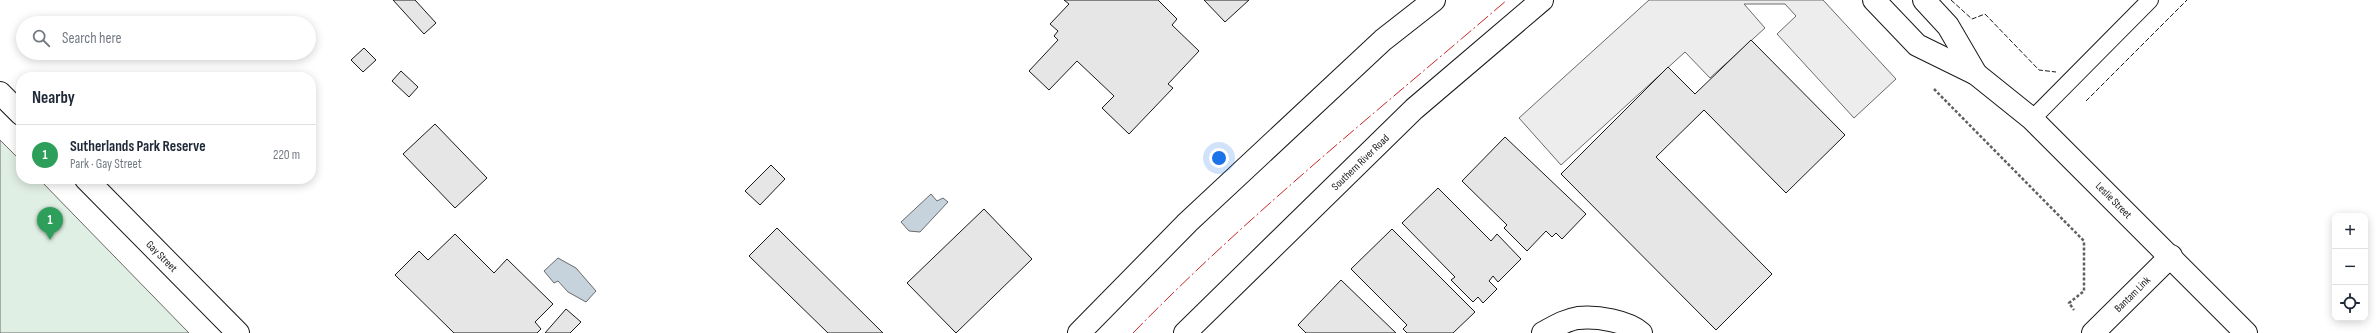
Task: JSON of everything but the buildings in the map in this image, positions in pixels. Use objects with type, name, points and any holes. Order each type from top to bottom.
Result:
[{"type":"main road","points":[[1079,333],[1193,217],[1383,40],[1434,0]]},
{"type":"main road","name":"Southern River Road","points":[[1185,333],[1414,109],[1542,0]]},
{"type":"main road","name":"Leslie Street","points":[[1874,0],[1917,44],[1976,74],[2032,119],[2246,333]]},
{"type":"main road","name":"Leslie Street","points":[[1924,0],[1948,26],[1976,74]]},
{"type":"main road","points":[[0,93],[16,109]]},
{"type":"main road","name":"Gay Street","points":[[91,184],[238,333]]},
{"type":"main road","name":"Bantam Link","points":[[2093,333],[2170,256]]},
{"type":"main road","points":[[1543,333],[1558,324],[1578,318],[1608,320],[1634,327],[1641,333]]},
{"type":"lane","points":[[2032,119],[2150,0]]},
{"type":"path","points":[[1932,87],[2084,241],[2084,291],[2069,303],[2078,315]]},
{"type":"green space","points":[[0,140],[16,156],[16,184],[44,184],[189,333],[0,333]]},
{"type":"shaded area","points":[[1649,0],[1823,0],[1896,79],[1854,118],[1777,34],[1796,16],[1785,4],[1744,4],[1765,28],[1710,78],[1685,52],[1561,165],[1519,118]]},
{"type":"shaded area","points":[[931,194],[937,201],[943,198],[948,202],[920,232],[909,231],[901,222]]},
{"type":"shaded area","points":[[558,258],[576,268],[596,291],[586,302],[568,292],[558,281],[554,283],[544,271]]},
{"type":"fence","points":[[1951,0],[1972,19],[1985,14],[2039,70],[2056,72]]},
{"type":"fence","points":[[2086,101],[2187,0]]},
{"type":"power","points":[[1133,333],[1177,289],[1269,204],[1507,0]]},
{"type":"place","name":"Sutherlands Park Reserve","points":[[50,240]]}]
